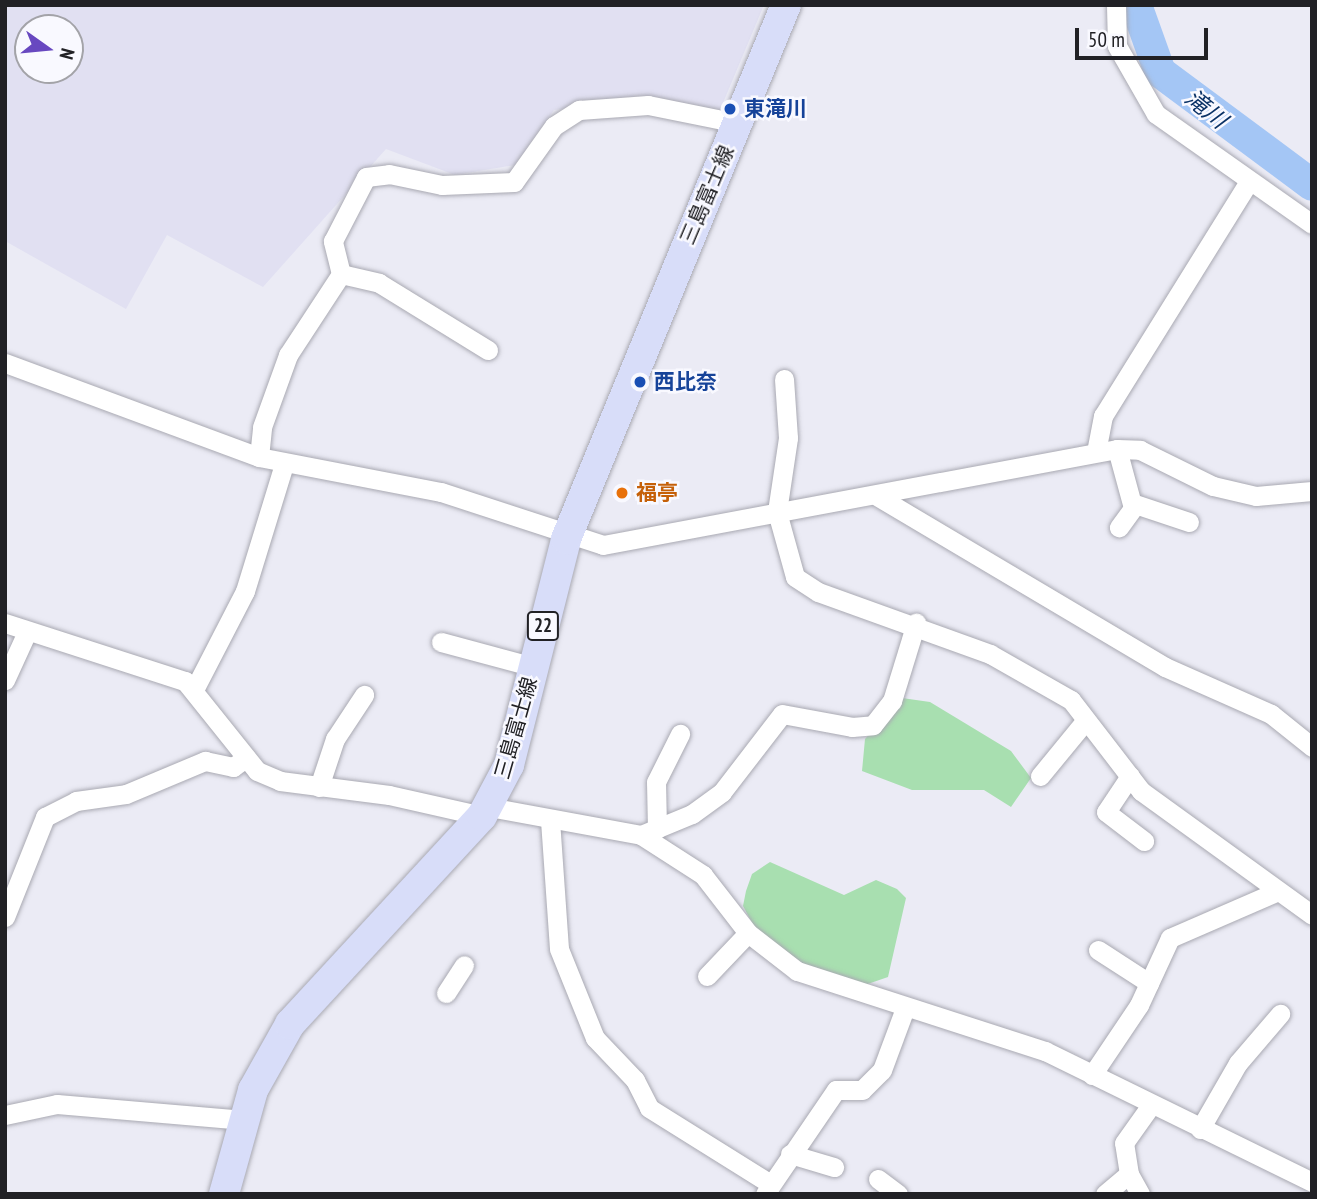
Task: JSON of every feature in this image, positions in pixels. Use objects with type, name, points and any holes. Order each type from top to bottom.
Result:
[{"type":"main road","name":"三島富士線","points":[[224,1194],[244,1120],[269,1057],[290,1024],[486,811],[509,765],[569,534],[786,5]]},
{"type":"street","points":[[1116,5],[1117,46],[1156,114],[1312,224]]},
{"type":"street","points":[[259,457],[262,427],[288,355],[341,274],[333,241],[366,177],[388,174],[442,185],[514,181],[554,127],[579,110],[648,105],[737,123]]},
{"type":"street","points":[[1096,452],[1103,416],[1248,181]]},
{"type":"street","points":[[341,274],[379,283],[488,350]]},
{"type":"street","points":[[5,363],[259,457],[284,464],[441,492],[603,545],[877,496],[1117,449],[1140,450],[1213,486],[1256,496],[1311,499]]},
{"type":"street","points":[[784,379],[789,438],[777,512],[795,577],[818,592],[916,623],[990,653],[1071,700],[1130,776],[1276,892],[1312,915]]},
{"type":"street","points":[[1117,449],[1132,503],[1119,527]]},
{"type":"street","points":[[195,688],[246,591],[284,464]]},
{"type":"street","points":[[877,496],[1165,667],[1271,713],[1312,747]]},
{"type":"street","points":[[1132,503],[1189,522]]},
{"type":"street","points":[[5,623],[195,688],[246,758],[280,781],[649,832],[692,814],[722,792],[782,714],[852,727],[873,725],[892,701],[916,623]]},
{"type":"street","points":[[5,680],[27,632]]},
{"type":"street","points":[[441,642],[534,667]]},
{"type":"street","points":[[318,787],[335,739],[364,695]]},
{"type":"street","points":[[1040,776],[1086,720]]},
{"type":"street","points":[[649,832],[656,782],[680,734]]},
{"type":"street","points":[[5,917],[45,817],[76,801],[126,794],[205,761],[233,767],[246,758]]},
{"type":"street","points":[[1130,776],[1106,812],[1144,841]]},
{"type":"street","points":[[550,820],[559,949],[595,1038],[635,1080],[649,1108],[767,1188],[836,1090],[862,1090],[882,1070],[905,1008]]},
{"type":"street","points":[[649,832],[703,875],[748,933],[797,971],[1045,1051],[1312,1182]]},
{"type":"street","points":[[1092,1075],[1149,983],[1170,938],[1276,892]]},
{"type":"street","points":[[707,976],[748,933]]},
{"type":"street","points":[[1098,950],[1149,983]]},
{"type":"street","points":[[446,993],[464,965]]},
{"type":"street","points":[[1200,1129],[1238,1063],[1280,1014]]},
{"type":"street","points":[[5,1115],[57,1104],[244,1120]]},
{"type":"street","points":[[1140,1194],[1129,1174],[1124,1143],[1151,1105]]},
{"type":"street","points":[[790,1154],[834,1167]]},
{"type":"street","points":[[1105,1194],[1129,1174]]},
{"type":"street","points":[[878,1179],[898,1194]]},
{"type":"shaded area","points":[[5,5],[764,5],[720,110],[649,97],[554,110],[515,165],[455,175],[386,149],[263,287],[167,235],[126,309],[5,241]]},
{"type":"green space","points":[[902,698],[930,702],[1011,751],[1031,778],[1011,807],[984,790],[912,790],[862,771],[865,739]]},
{"type":"green space","points":[[770,862],[844,895],[876,880],[897,889],[906,898],[888,977],[856,988],[819,975],[756,930],[743,906],[746,891],[752,874]]},
{"type":"waterway","name":"滝川","points":[[1136,5],[1160,72],[1312,185]]},
{"type":"place","name":"東滝川","points":[[730,109]]},
{"type":"place","name":"西比奈","points":[[640,382]]},
{"type":"place","name":"福亭","points":[[622,493]]}]
